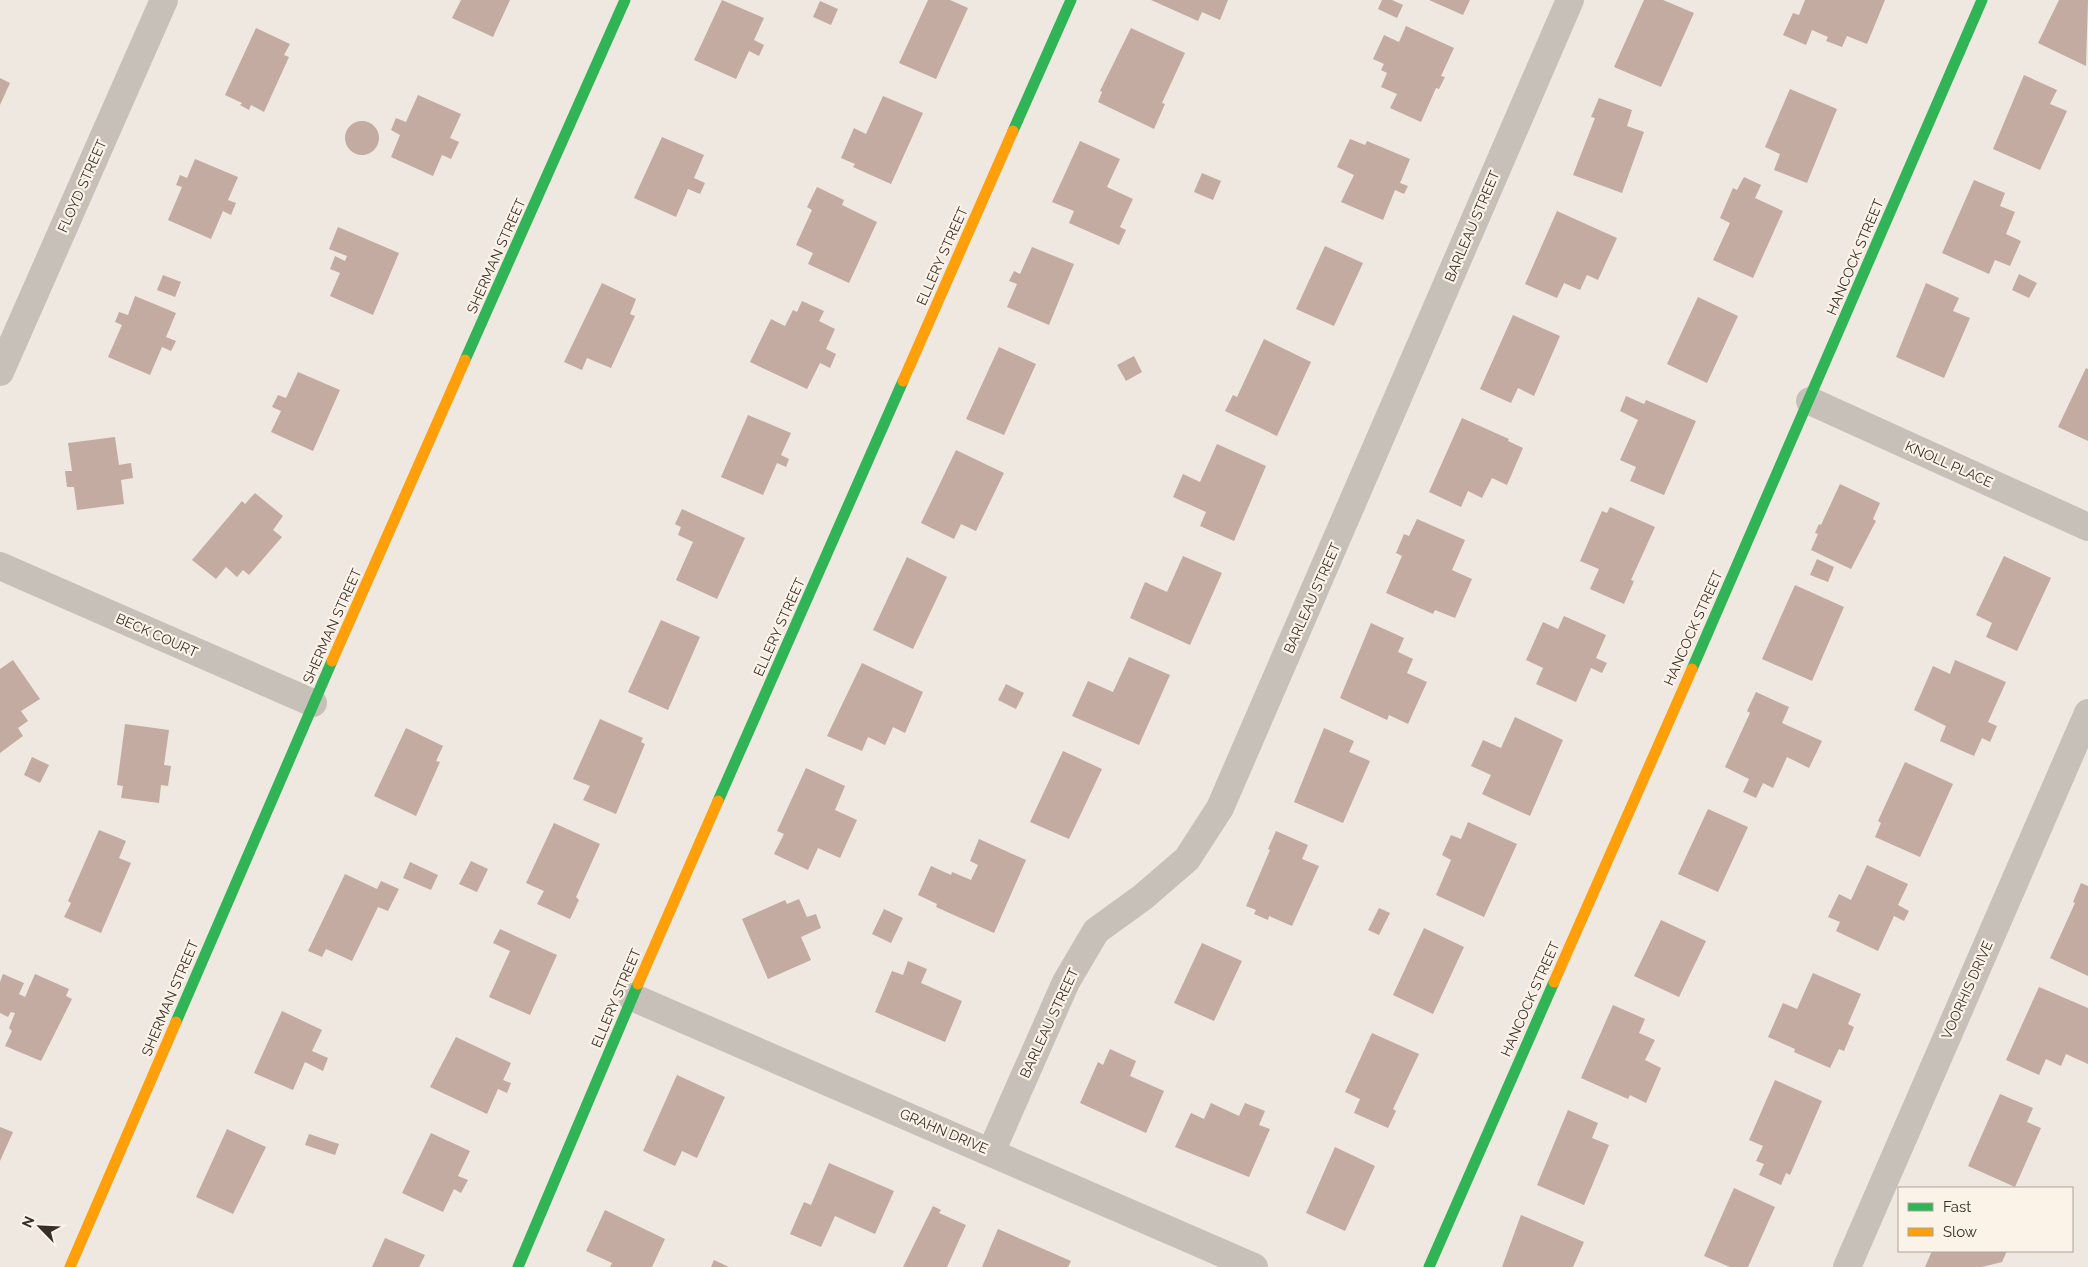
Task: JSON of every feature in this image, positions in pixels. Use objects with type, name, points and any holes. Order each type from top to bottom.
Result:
[{"type":"street","name":"FLOYD STREET","points":[[0,372],[164,0]]},
{"type":"street","name":"SHERMAN STREET","points":[[70,1267],[314,703],[625,0]]},
{"type":"street","name":"ELLERY STREET","points":[[518,1267],[632,997],[1071,0]]},
{"type":"street","name":"BARLEAU STREET","points":[[991,1152],[1066,982],[1096,931],[1143,897],[1186,859],[1220,808],[1570,0]]},
{"type":"street","name":"HANCOCK STREET","points":[[1428,1267],[1810,401],[1982,0]]},
{"type":"street","name":"KNOLL PLACE","points":[[1810,401],[2088,527]]},
{"type":"street","name":"BECK COURT","points":[[0,566],[314,703]]},
{"type":"street","name":"VOORHIS DRIVE","points":[[1846,1267],[2088,712]]},
{"type":"street","name":"GRAHN DRIVE","points":[[632,997],[1254,1267]]},
{"type":"building","points":[[461,0],[510,0],[493,37],[452,18]]},
{"type":"building","points":[[722,0],[764,18],[754,40],[764,45],[759,56],[749,51],[736,79],[694,60]]},
{"type":"building","points":[[928,0],[950,0],[968,8],[936,79],[899,63]]},
{"type":"building","points":[[1151,0],[1228,0],[1220,20],[1202,12],[1198,21]]},
{"type":"building","points":[[1382,0],[1392,0],[1403,5],[1397,18],[1378,9]]},
{"type":"building","points":[[1429,0],[1470,0],[1463,15]]},
{"type":"building","points":[[1644,0],[1663,0],[1694,13],[1661,87],[1614,67]]},
{"type":"building","points":[[1805,0],[1885,0],[1867,44],[1847,36],[1842,47],[1826,41],[1828,37],[1812,30],[1806,45],[1783,35],[1793,13],[1799,15]]},
{"type":"building","points":[[2059,0],[2088,0],[2086,66],[2038,43]]},
{"type":"building","points":[[820,1],[838,9],[831,25],[813,17]]},
{"type":"building","points":[[1406,26],[1454,48],[1441,76],[1445,77],[1439,89],[1436,88],[1421,122],[1390,108],[1397,94],[1381,87],[1387,73],[1381,70],[1384,64],[1373,59],[1384,35],[1399,42]]},
{"type":"building","points":[[256,28],[290,44],[284,55],[289,57],[264,112],[251,105],[249,110],[240,105],[242,103],[225,95]]},
{"type":"building","points":[[1131,28],[1185,53],[1162,103],[1165,104],[1154,129],[1098,102],[1102,92],[1100,91]]},
{"type":"building","points":[[2024,75],[2057,90],[2050,104],[2067,111],[2040,170],[1993,149]]},
{"type":"building","points":[[0,78],[10,83],[0,105]]},
{"type":"building","points":[[1790,89],[1837,109],[1807,183],[1774,170],[1780,154],[1765,147]]},
{"type":"building","points":[[418,95],[461,114],[450,138],[459,142],[451,159],[442,155],[433,176],[391,157],[400,135],[391,130],[396,118],[406,122]]},
{"type":"building","points":[[883,96],[923,113],[891,184],[853,167],[855,164],[841,158],[854,128],[866,134]]},
{"type":"building","points":[[1599,98],[1632,110],[1627,126],[1644,132],[1622,193],[1573,175],[1595,118],[1591,117]]},
{"type":"building","points":[[362,121],[369,122],[374,126],[378,131],[378,145],[374,150],[369,154],[362,155],[355,154],[350,150],[346,145],[345,138],[346,131],[350,126],[355,122]]},
{"type":"building","points":[[662,137],[704,155],[694,178],[705,183],[700,194],[688,189],[676,217],[634,198]]},
{"type":"building","points":[[1350,139],[1365,145],[1367,141],[1410,159],[1400,183],[1408,186],[1404,194],[1395,190],[1383,220],[1341,202],[1354,175],[1337,167]]},
{"type":"building","points":[[1080,141],[1120,159],[1107,187],[1133,199],[1120,227],[1126,230],[1119,245],[1069,223],[1074,211],[1052,202]]},
{"type":"building","points":[[195,159],[238,177],[228,200],[236,203],[231,215],[223,211],[211,239],[168,220],[182,187],[176,185],[180,175],[187,178]]},
{"type":"building","points":[[1202,173],[1221,181],[1213,200],[1194,192]]},
{"type":"building","points":[[1744,177],[1761,185],[1755,198],[1783,211],[1753,278],[1713,260],[1730,223],[1720,218],[1733,188],[1737,190]]},
{"type":"building","points":[[1974,180],[2005,193],[2000,206],[2015,212],[2006,234],[2021,241],[2010,266],[1995,260],[1989,274],[1942,253]]},
{"type":"building","points":[[817,187],[844,200],[842,205],[877,222],[849,283],[808,264],[813,253],[796,245],[812,210],[807,207]]},
{"type":"building","points":[[1557,211],[1617,238],[1598,280],[1587,275],[1580,290],[1564,283],[1557,298],[1525,284]]},
{"type":"building","points":[[338,227],[399,253],[373,315],[330,296],[340,273],[330,269],[335,256],[345,261],[347,256],[329,249]]},
{"type":"building","points":[[1325,246],[1363,263],[1334,326],[1296,309]]},
{"type":"building","points":[[1032,247],[1074,264],[1049,325],[1007,307],[1017,284],[1009,281],[1014,271],[1020,274]]},
{"type":"building","points":[[2019,274],[2037,283],[2029,298],[2012,290]]},
{"type":"building","points":[[163,275],[181,282],[175,297],[157,290]]},
{"type":"building","points":[[602,283],[636,299],[630,314],[635,316],[611,368],[587,358],[582,370],[564,362]]},
{"type":"building","points":[[1926,283],[1959,298],[1953,311],[1970,318],[1944,378],[1896,357]]},
{"type":"building","points":[[135,296],[176,313],[166,337],[176,341],[171,351],[162,347],[150,375],[108,357],[122,325],[115,322],[119,312],[128,315]]},
{"type":"building","points":[[1698,297],[1738,316],[1707,383],[1667,364]]},
{"type":"building","points":[[802,301],[824,311],[819,321],[835,329],[826,349],[836,354],[830,368],[820,363],[807,389],[750,362],[771,319],[785,326],[793,310],[797,312]]},
{"type":"building","points":[[1513,315],[1560,336],[1534,396],[1518,388],[1511,403],[1480,389]]},
{"type":"building","points":[[1264,339],[1311,362],[1277,436],[1225,411],[1233,395],[1237,397]]},
{"type":"building","points":[[999,347],[1036,364],[1004,435],[966,419]]},
{"type":"building","points":[[1134,356],[1142,372],[1126,381],[1117,365]]},
{"type":"building","points":[[2086,368],[2088,369],[2088,441],[2058,427]]},
{"type":"building","points":[[298,372],[340,390],[313,451],[271,432],[281,411],[272,407],[278,395],[286,398]]},
{"type":"building","points":[[1626,396],[1644,404],[1646,400],[1696,421],[1664,495],[1630,481],[1636,467],[1620,460],[1638,420],[1620,411]]},
{"type":"building","points":[[748,415],[791,433],[781,455],[789,459],[786,467],[777,463],[763,495],[721,477]]},
{"type":"building","points":[[1462,418],[1509,439],[1508,441],[1523,448],[1507,485],[1492,478],[1482,498],[1468,491],[1461,507],[1429,492]]},
{"type":"building","points":[[115,437],[119,465],[131,463],[133,478],[121,480],[124,504],[77,510],[74,487],[67,487],[65,471],[72,471],[68,443]]},
{"type":"building","points":[[1217,444],[1266,466],[1234,541],[1200,526],[1206,512],[1173,497],[1183,474],[1200,482]]},
{"type":"building","points":[[956,450],[1004,473],[976,531],[961,524],[954,539],[921,523]]},
{"type":"building","points":[[1840,484],[1880,503],[1873,519],[1876,521],[1851,569],[1811,550],[1818,534],[1815,533],[1819,524],[1821,525]]},
{"type":"building","points":[[255,493],[283,516],[273,530],[282,537],[249,575],[243,570],[237,577],[226,567],[216,579],[192,560],[242,501],[245,504]]},
{"type":"building","points":[[1610,507],[1655,527],[1631,580],[1634,581],[1624,604],[1590,589],[1599,569],[1580,561],[1602,511],[1607,513]]},
{"type":"building","points":[[682,509],[745,538],[717,599],[676,580],[693,542],[678,535],[681,527],[675,524]]},
{"type":"building","points":[[1417,519],[1465,540],[1452,570],[1472,579],[1455,618],[1435,610],[1433,614],[1386,593],[1402,556],[1396,553],[1404,534],[1409,536]]},
{"type":"building","points":[[1183,556],[1222,573],[1190,645],[1130,618],[1145,582],[1167,592]]},
{"type":"building","points":[[2004,556],[2051,578],[2017,651],[1986,637],[1992,623],[1976,615]]},
{"type":"building","points":[[907,557],[947,577],[913,649],[873,630]]},
{"type":"building","points":[[1817,559],[1834,567],[1828,582],[1810,575]]},
{"type":"building","points":[[1795,585],[1844,607],[1812,681],[1762,659]]},
{"type":"building","points":[[1564,616],[1606,635],[1596,658],[1607,663],[1602,673],[1591,668],[1576,702],[1536,684],[1543,668],[1526,660],[1543,622],[1558,629]]},
{"type":"building","points":[[661,620],[700,637],[668,710],[628,692]]},
{"type":"building","points":[[1371,623],[1404,638],[1398,652],[1413,659],[1407,673],[1427,682],[1408,724],[1389,715],[1387,720],[1340,698]]},
{"type":"building","points":[[1129,657],[1170,675],[1139,745],[1072,716],[1088,681],[1113,692]]},
{"type":"building","points":[[13,660],[40,699],[21,711],[28,721],[18,728],[23,736],[0,753],[0,669]]},
{"type":"building","points":[[1955,660],[2006,682],[1988,722],[1997,726],[1990,742],[1982,738],[1974,756],[1940,741],[1946,726],[1914,710],[1933,666],[1950,674]]},
{"type":"building","points":[[862,663],[923,692],[905,733],[893,727],[885,745],[868,737],[862,751],[827,736]]},
{"type":"building","points":[[1006,684],[1024,693],[1016,709],[998,700]]},
{"type":"building","points":[[1756,692],[1789,707],[1782,723],[1822,741],[1809,768],[1787,757],[1773,788],[1763,783],[1756,798],[1743,792],[1749,779],[1725,767],[1750,713],[1747,711]]},
{"type":"building","points":[[1515,717],[1563,740],[1530,816],[1482,794],[1491,775],[1471,766],[1483,740],[1501,748]]},
{"type":"building","points":[[600,719],[643,738],[641,742],[645,744],[616,814],[583,800],[590,786],[573,779]]},
{"type":"building","points":[[125,724],[169,730],[164,765],[171,766],[168,786],[161,785],[159,803],[121,798],[123,786],[117,785]]},
{"type":"building","points":[[406,728],[443,746],[436,761],[440,762],[416,816],[374,796]]},
{"type":"building","points":[[1324,728],[1354,741],[1349,752],[1370,761],[1343,823],[1294,802]]},
{"type":"building","points":[[1063,751],[1102,769],[1069,839],[1030,822]]},
{"type":"building","points":[[32,757],[49,765],[40,783],[24,775]]},
{"type":"building","points":[[1905,762],[1953,784],[1920,857],[1875,837],[1881,823],[1878,821]]},
{"type":"building","points":[[806,768],[845,786],[835,810],[857,820],[840,858],[818,848],[808,870],[774,854],[784,834],[777,831]]},
{"type":"building","points":[[1708,809],[1748,827],[1718,892],[1678,874]]},
{"type":"building","points":[[1468,822],[1517,844],[1484,917],[1436,895],[1451,860],[1442,855],[1451,835],[1461,839]]},
{"type":"building","points":[[554,823],[600,844],[576,897],[579,900],[570,919],[537,904],[544,891],[526,883]]},
{"type":"building","points":[[99,830],[126,841],[119,858],[131,863],[101,933],[64,917],[71,903],[68,901]]},
{"type":"building","points":[[1276,831],[1308,845],[1302,859],[1319,866],[1292,926],[1269,916],[1268,920],[1254,914],[1256,910],[1246,906]]},
{"type":"building","points":[[979,839],[1026,860],[994,933],[936,907],[937,904],[918,895],[931,866],[951,875],[952,872],[971,880],[978,865],[970,861]]},
{"type":"building","points":[[471,861],[488,869],[477,892],[459,884]]},
{"type":"building","points":[[410,862],[438,875],[431,890],[403,878]]},
{"type":"building","points":[[1867,865],[1908,884],[1898,905],[1909,911],[1904,921],[1894,916],[1878,951],[1836,931],[1840,922],[1828,917],[1839,894],[1851,900]]},
{"type":"building","points":[[345,874],[377,889],[381,881],[399,889],[388,911],[378,907],[352,961],[326,949],[322,957],[308,951]]},
{"type":"building","points":[[2081,883],[2088,886],[2088,976],[2050,958],[2075,903],[2073,902]]},
{"type":"building","points":[[799,899],[807,917],[816,914],[821,928],[801,937],[811,960],[768,979],[742,919],[785,900],[787,904]]},
{"type":"building","points":[[1379,908],[1390,913],[1379,935],[1368,930]]},
{"type":"building","points":[[884,909],[903,918],[891,943],[872,934]]},
{"type":"building","points":[[1661,920],[1706,941],[1679,997],[1634,976]]},
{"type":"building","points":[[1424,928],[1464,947],[1433,1014],[1393,995]]},
{"type":"building","points":[[500,929],[557,955],[530,1015],[489,997],[510,951],[493,943]]},
{"type":"building","points":[[1202,943],[1242,961],[1214,1021],[1174,1003]]},
{"type":"building","points":[[908,961],[927,969],[921,983],[962,1001],[945,1042],[875,1012],[892,971],[903,975]]},
{"type":"building","points":[[1813,973],[1861,994],[1848,1024],[1854,1027],[1844,1051],[1839,1049],[1830,1068],[1794,1052],[1795,1049],[1768,1037],[1783,1003],[1797,1009]]},
{"type":"building","points":[[3,974],[24,983],[19,994],[25,997],[35,974],[69,989],[66,996],[72,999],[41,1061],[5,1046],[12,1031],[9,1028],[15,1013],[11,1012],[8,1017],[0,1013],[0,982]]},
{"type":"building","points":[[2039,987],[2088,1008],[2088,1064],[2066,1054],[2061,1066],[2046,1059],[2039,1075],[2006,1060]]},
{"type":"building","points":[[1613,1005],[1645,1019],[1639,1033],[1655,1040],[1645,1060],[1661,1068],[1646,1103],[1630,1095],[1628,1099],[1581,1078]]},
{"type":"building","points":[[282,1011],[322,1030],[312,1051],[328,1058],[323,1071],[305,1062],[293,1090],[254,1073]]},
{"type":"building","points":[[1372,1033],[1419,1054],[1393,1109],[1396,1111],[1388,1128],[1354,1113],[1360,1099],[1345,1092]]},
{"type":"building","points":[[456,1037],[511,1063],[503,1080],[511,1083],[507,1093],[498,1089],[487,1114],[430,1087]]},
{"type":"building","points":[[1110,1049],[1136,1061],[1130,1076],[1164,1091],[1146,1133],[1080,1103],[1098,1062],[1103,1065]]},
{"type":"building","points":[[677,1075],[725,1097],[697,1158],[682,1151],[675,1166],[643,1151]]},
{"type":"building","points":[[1775,1080],[1822,1101],[1790,1175],[1786,1173],[1781,1185],[1759,1175],[1764,1164],[1756,1161],[1763,1146],[1749,1140]]},
{"type":"building","points":[[2000,1094],[2033,1108],[2027,1122],[2041,1128],[2015,1187],[1968,1166]]},
{"type":"building","points":[[1211,1103],[1239,1116],[1245,1103],[1265,1111],[1259,1125],[1270,1129],[1249,1177],[1175,1147],[1191,1113],[1204,1119]]},
{"type":"building","points":[[1568,1110],[1598,1123],[1592,1138],[1609,1145],[1584,1205],[1537,1185]]},
{"type":"building","points":[[0,1127],[13,1132],[0,1161]]},
{"type":"building","points":[[227,1129],[266,1147],[233,1214],[196,1197]]},
{"type":"building","points":[[431,1133],[470,1151],[458,1176],[468,1180],[461,1193],[454,1189],[443,1212],[402,1193]]},
{"type":"building","points":[[309,1134],[339,1144],[335,1155],[305,1145]]},
{"type":"building","points":[[1335,1147],[1375,1166],[1345,1231],[1306,1213]]},
{"type":"building","points":[[829,1163],[894,1191],[875,1234],[835,1216],[821,1247],[790,1234],[804,1202],[811,1205]]},
{"type":"building","points":[[1734,1188],[1775,1207],[1748,1267],[1730,1267],[1704,1256]]},
{"type":"building","points":[[933,1206],[941,1210],[939,1213],[966,1225],[947,1267],[903,1267]]},
{"type":"building","points":[[605,1210],[665,1239],[652,1267],[610,1267],[612,1263],[586,1251]]},
{"type":"building","points":[[1521,1215],[1584,1242],[1573,1267],[1502,1267]]},
{"type":"building","points":[[998,1229],[1071,1261],[1068,1267],[982,1267]]},
{"type":"building","points":[[385,1238],[425,1255],[419,1267],[372,1267]]},
{"type":"building","points":[[1932,1252],[2007,1252],[2002,1262],[1982,1267],[1925,1267]]},
{"type":"building","points":[[714,1260],[729,1267],[711,1267]]},
{"type":"traffic: fast","points":[[465,360],[625,0]]},
{"type":"traffic: fast","points":[[1013,131],[1071,0]]},
{"type":"traffic: fast","points":[[1692,669],[1982,0]]},
{"type":"traffic: fast","points":[[718,801],[903,381]]},
{"type":"traffic: fast","points":[[176,1022],[332,661]]},
{"type":"traffic: fast","points":[[1429,1267],[1554,982]]},
{"type":"traffic: fast","points":[[518,1267],[638,984]]},
{"type":"traffic: slow","points":[[903,381],[1013,131]]},
{"type":"traffic: slow","points":[[332,661],[465,360]]},
{"type":"traffic: slow","points":[[1554,982],[1692,669]]},
{"type":"traffic: slow","points":[[638,984],[718,801]]},
{"type":"traffic: slow","points":[[70,1267],[176,1022]]}]
